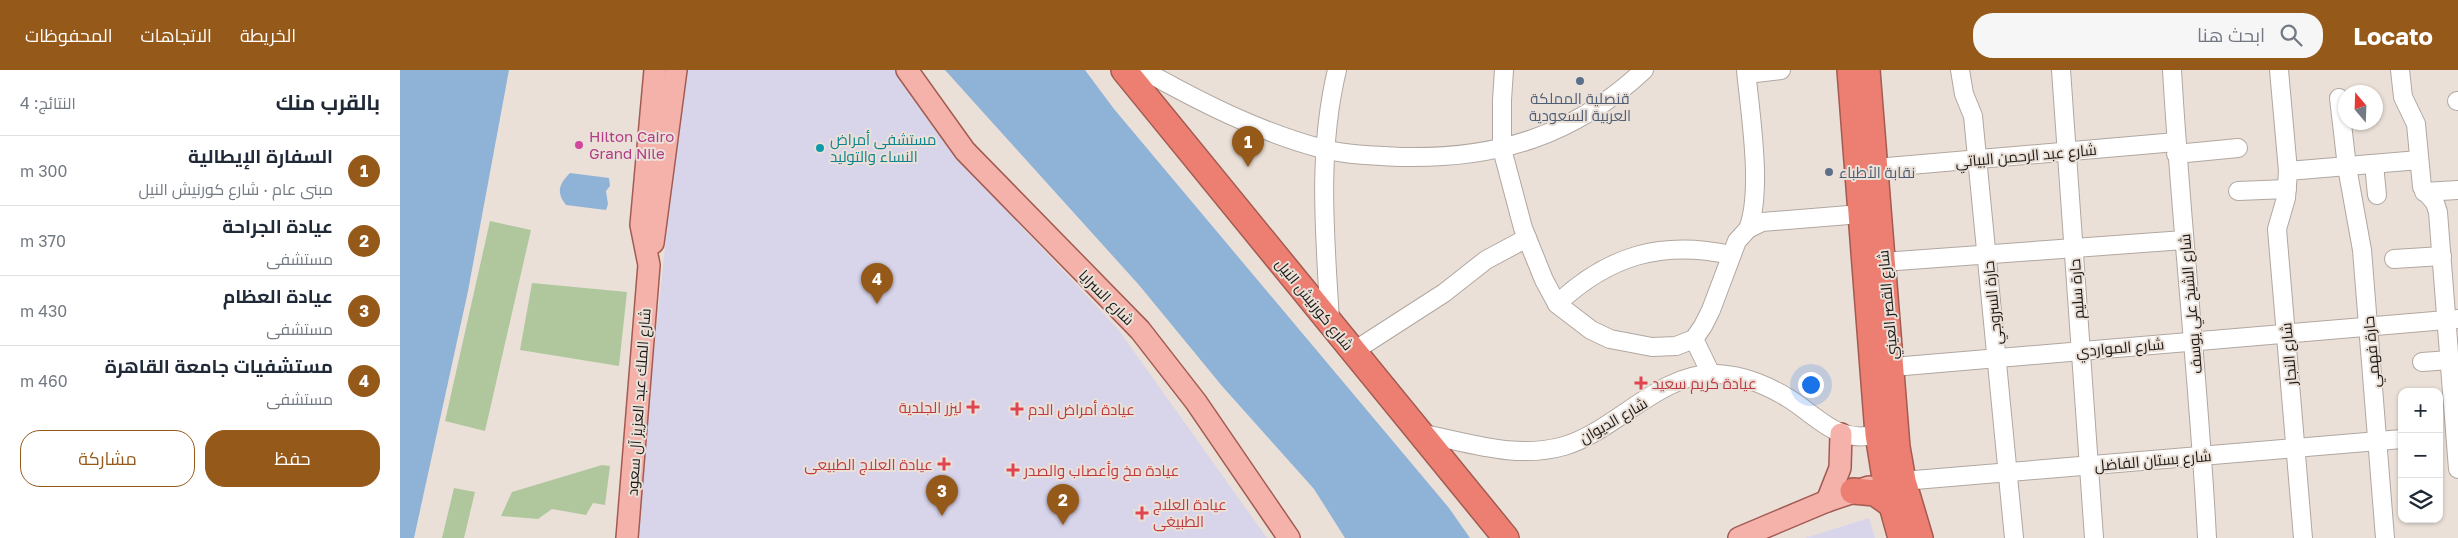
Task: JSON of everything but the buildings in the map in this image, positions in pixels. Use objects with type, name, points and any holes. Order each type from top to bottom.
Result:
[{"type":"highway","name":"شارع كورنيش النيل","points":[[1124,70],[1506,538]]},
{"type":"highway","name":"شارع القصر العيني","points":[[1850,70],[1861,214],[1882,367],[1898,447],[1894,490],[1920,538]]},
{"type":"highway","name":"شارع القصر العيني","points":[[1867,70],[1884,262],[1882,367],[1878,434],[1894,490],[1901,538]]},
{"type":"highway","points":[[1853,491],[1874,493],[1894,490]]},
{"type":"main road","name":"شارع الملك عبد العزيز آل سعود","points":[[649,70],[635,196],[649,265]]},
{"type":"main road","points":[[641,225],[655,70]]},
{"type":"main road","name":"شارع الملك عبد العزيز آل سعود","points":[[627,538],[649,265],[676,70]]},
{"type":"main road","name":"شارع السرايا","points":[[907,70],[965,151],[1140,330],[1196,402],[1289,538]]},
{"type":"main road","points":[[1827,501],[1840,468],[1841,434]]},
{"type":"main road","points":[[1739,538],[1853,491]]},
{"type":"street","points":[[1143,70],[1224,113],[1290,139],[1324,149],[1384,156],[1413,157],[1443,156],[1502,149],[1536,138],[1569,124],[1600,105],[1644,70]]},
{"type":"street","points":[[1330,321],[1325,238],[1324,149],[1337,70]]},
{"type":"street","points":[[1504,70],[1502,149],[1514,201],[1526,238],[1557,304],[1591,330],[1631,345],[1652,347],[1676,346],[1694,339],[1711,310],[1737,241],[1748,229],[1753,217],[1755,181],[1746,72],[1781,70]]},
{"type":"street","name":"حارة السروجي","points":[[1960,70],[1964,94],[1973,116],[1978,159],[2014,538]]},
{"type":"street","name":"حارة سليم","points":[[2061,70],[2094,538]]},
{"type":"street","name":"شارع الشيخ علي يوسف","points":[[2172,70],[2176,148],[2203,455],[2207,538]]},
{"type":"street","name":"شارع النجار","points":[[2279,70],[2288,180],[2277,229],[2303,538]]},
{"type":"street","points":[[2400,70],[2403,98],[2416,124],[2424,192],[2437,207],[2452,320],[2450,360],[2455,384],[2451,435],[2458,469]]},
{"type":"street","name":"حارة فهمي","points":[[2343,130],[2347,167],[2362,250],[2385,538]]},
{"type":"street","name":"شارع عبد الرحمن البياتي","points":[[1876,168],[2067,151],[2238,148]]},
{"type":"street","points":[[2238,191],[2347,167],[2419,160]]},
{"type":"street","points":[[2374,164],[2377,194]]},
{"type":"street","points":[[2424,192],[2458,190]]},
{"type":"street","points":[[1748,229],[1762,222],[1861,214]]},
{"type":"street","points":[[1354,352],[1444,293],[1486,260],[1526,238]]},
{"type":"street","points":[[1884,262],[2184,240]]},
{"type":"street","points":[[1557,304],[1574,288],[1594,274],[1637,255],[1684,248],[1731,255]]},
{"type":"street","points":[[2394,259],[2442,256]]},
{"type":"street","name":"شارع المواردي","points":[[1882,367],[2452,320]]},
{"type":"street","points":[[1694,339],[1711,374]]},
{"type":"street","points":[[2422,362],[2450,360]]},
{"type":"street","name":"شارع الديوان","points":[[1419,433],[1494,449],[1518,452],[1542,451],[1565,446],[1588,437],[1673,385],[1695,376],[1711,374],[1746,378],[1763,385],[1786,397],[1841,434],[1859,437],[1878,434]]},
{"type":"street","name":"شارع بستان الفاضل","points":[[1894,490],[2008,472],[2398,439]]},
{"type":"shaded area","points":[[684,70],[896,70],[957,158],[1118,329],[1267,538],[634,538]]},
{"type":"shaded area","points":[[1869,518],[1875,538],[1805,538]]},
{"type":"green space","points":[[490,221],[531,230],[485,431],[445,421]]},
{"type":"green space","points":[[532,283],[627,292],[619,366],[520,350]]},
{"type":"green space","points":[[602,465],[610,466],[605,505],[593,503],[586,515],[552,509],[538,519],[501,516],[512,492]]},
{"type":"green space","points":[[454,488],[475,492],[464,538],[442,538]]},
{"type":"water","points":[[400,70],[509,70],[468,291],[414,538],[400,538]]},
{"type":"water","points":[[945,70],[1085,70],[1114,109],[1449,508],[1470,538],[1345,538],[1314,489],[1222,386],[1139,285]]},
{"type":"water","points":[[570,173],[609,178],[610,186],[606,191],[608,204],[606,210],[566,205],[561,196],[560,188]]},
{"type":"place","name":"قنصلية المملكة العربية السعودية","points":[[1580,81]]},
{"type":"place","name":"Hilton Cairo Grand Nile","points":[[579,145]]},
{"type":"place","name":"مستشفى أمراض النساء والتوليد","points":[[820,148]]},
{"type":"place","name":"السفارة الإيطالية","points":[[1248,167]]},
{"type":"place","name":"نقابة الأطباء","points":[[1829,172]]},
{"type":"place","name":"مستشفيات جامعة القاهرة","points":[[877,304]]},
{"type":"place","name":"عيادة كريم سعيد","points":[[1641,383]]},
{"type":"place","name":"ليزر الجلدية","points":[[973,407]]},
{"type":"place","name":"عيادة أمراض الدم","points":[[1017,409]]},
{"type":"place","name":"عيادة العلاج الطبيعى","points":[[944,464]]},
{"type":"place","name":"عيادة مخ وأعصاب والصدر","points":[[1013,470]]},
{"type":"place","name":"عيادة العلاج الطبيغى","points":[[1142,513]]},
{"type":"place","name":"عيادة العظام","points":[[942,516]]},
{"type":"place","name":"عيادة الجراحة","points":[[1063,525]]}]
